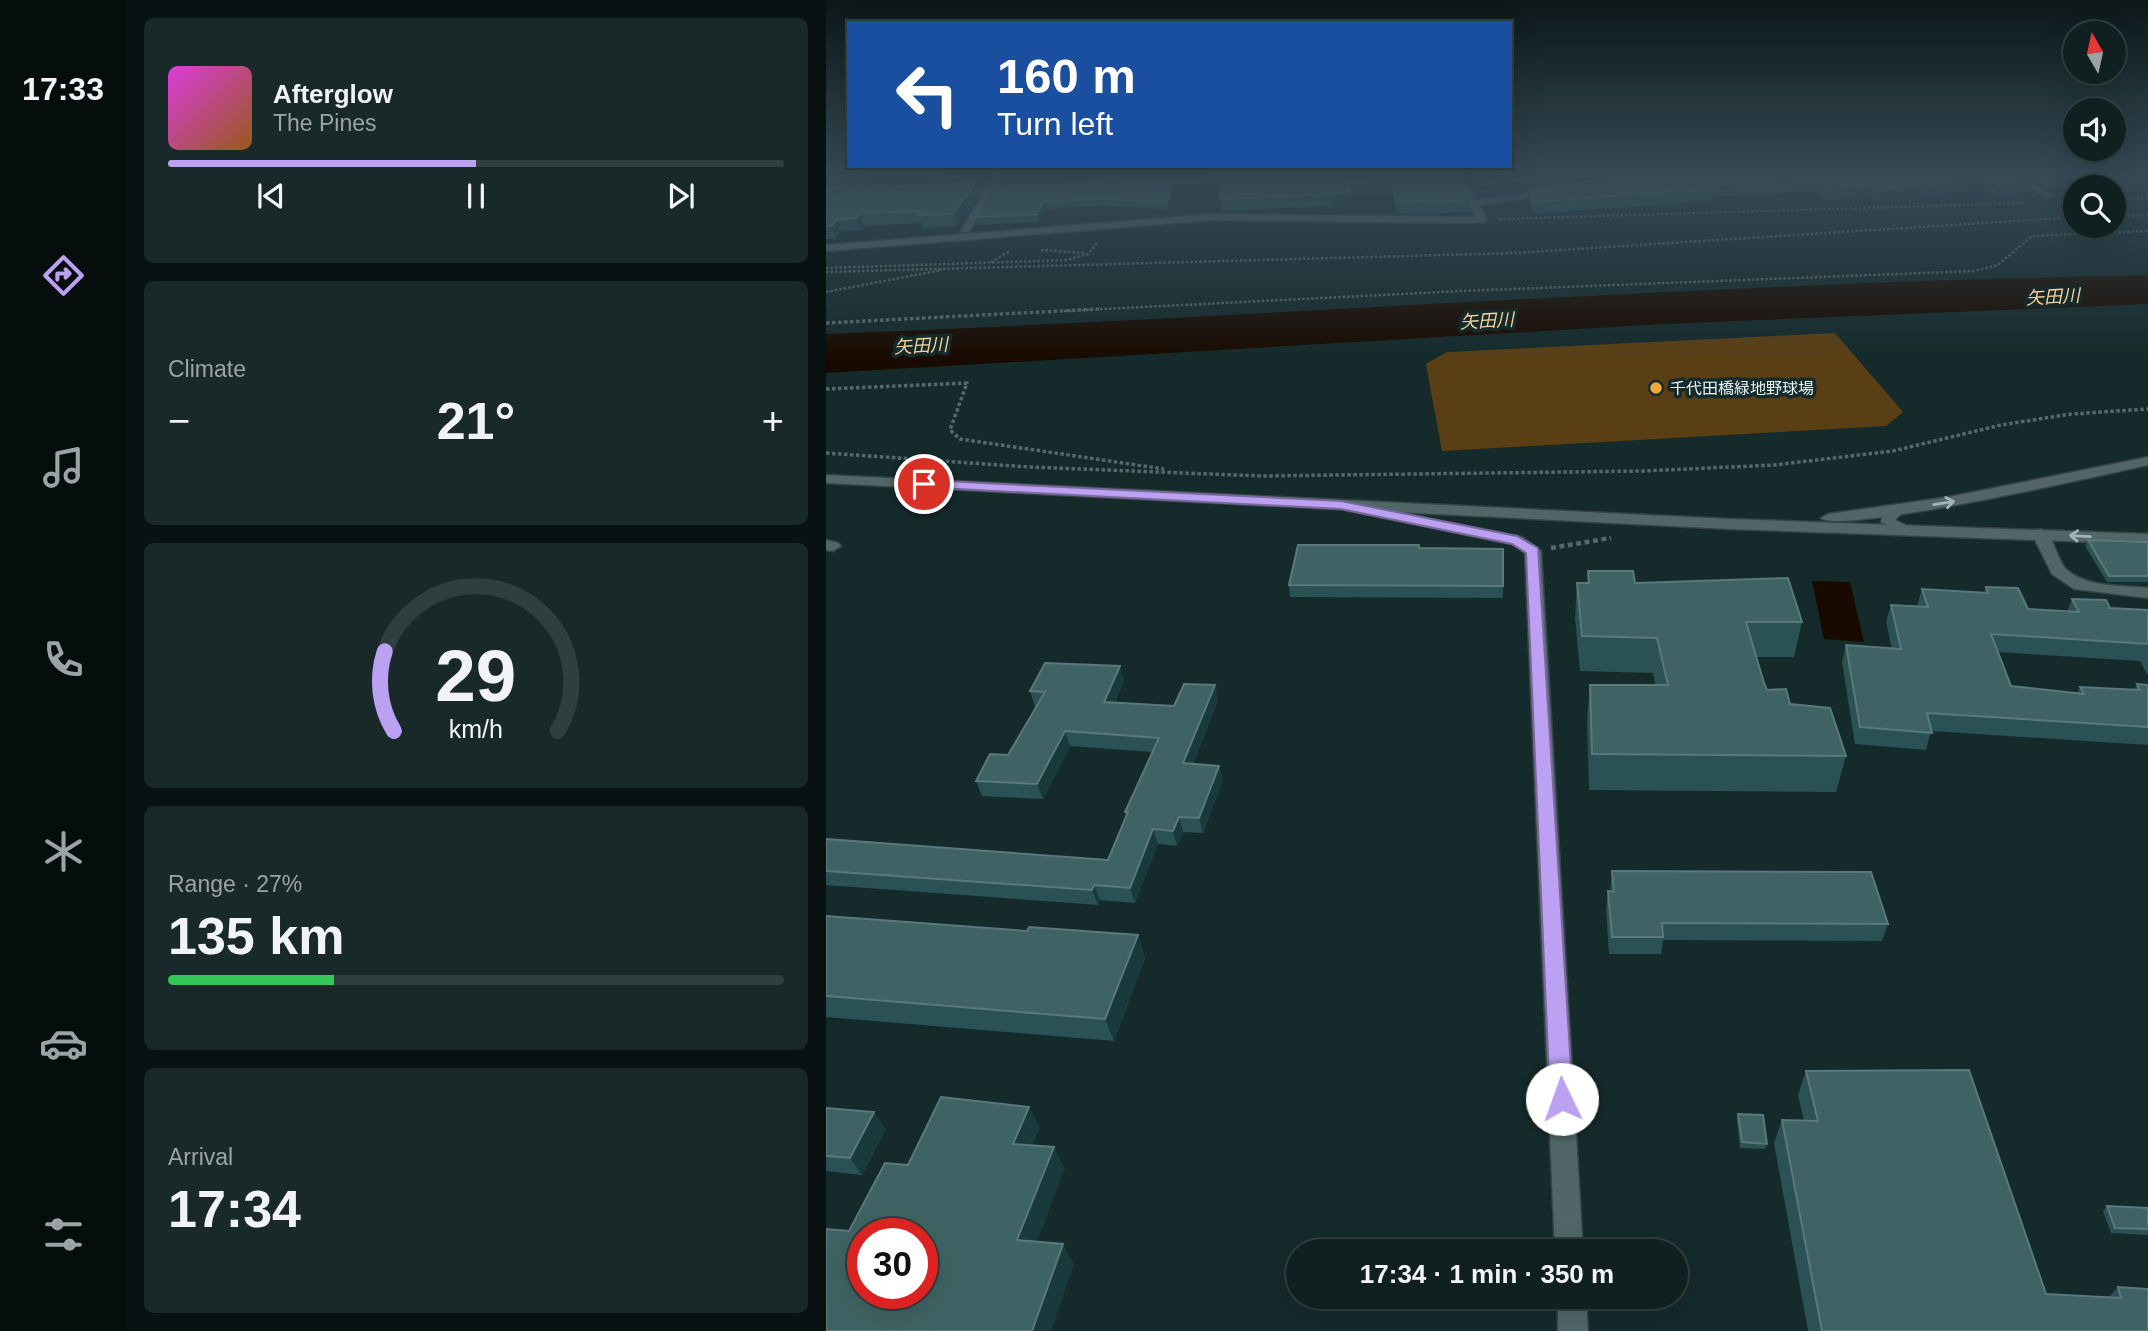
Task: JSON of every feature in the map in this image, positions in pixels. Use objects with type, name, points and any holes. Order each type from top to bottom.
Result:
[{"type":"street","points":[[826,248],[975,236]]},
{"type":"street","points":[[1730,524],[1898,510],[1985,496],[2148,461]]},
{"type":"street","points":[[826,479],[1730,524],[2148,539]]},
{"type":"street","points":[[1341,505],[1517,540],[1533,551],[1568,1239]]},
{"type":"street","points":[[1898,510],[1888,516],[1888,522],[1908,530]]},
{"type":"street","points":[[2040,534],[2058,571],[2080,586],[2148,593]]},
{"type":"street","points":[[1572,1309],[1573,1331]]},
{"type":"path","points":[[826,270],[1077,258],[1092,251],[1101,236]]},
{"type":"path","points":[[826,270],[1514,253],[1778,236]]},
{"type":"path","points":[[826,323],[1488,290],[1973,271],[2002,265],[2010,259],[2018,242],[2032,236]]},
{"type":"path","points":[[990,263],[1016,247]]},
{"type":"path","points":[[826,292],[964,264]]},
{"type":"path","points":[[826,389],[967,383],[950,430],[960,439],[1151,466],[1234,482]]},
{"type":"path","points":[[826,453],[992,465],[1262,476],[1629,471],[1774,465],[1893,451],[2001,425],[2071,414],[2148,409]]},
{"type":"shaded area","name":"千代田橋緑地野球場","points":[[1835,333],[1903,412],[1886,426],[1442,451],[1426,364],[1447,352]]},
{"type":"water","name":"矢田川","points":[[2148,275],[2148,304],[1663,324],[826,373],[826,334],[1817,285]]},
{"type":"water","points":[[1812,581],[1850,582],[1864,642],[1824,639]]},
{"type":"building","points":[[2088,540],[2146,542],[2148,576],[2109,576]]},
{"type":"building","points":[[1298,545],[1419,545],[1419,548],[1503,549],[1503,586],[1289,585]]},
{"type":"building","points":[[1588,571],[1633,571],[1635,583],[1788,578],[1802,622],[1746,622],[1764,683],[1767,690],[1786,689],[1790,704],[1830,708],[1846,756],[1592,754],[1590,685],[1668,685],[1657,638],[1582,636],[1577,583],[1589,583]]},
{"type":"building","points":[[1986,587],[2018,588],[2028,609],[2079,612],[2072,599],[2106,600],[2110,608],[2148,610],[2148,644],[1991,634],[2011,686],[2084,694],[2080,687],[2140,690],[2137,684],[2148,685],[2148,727],[1927,713],[1932,733],[1860,727],[1846,645],[1901,649],[1891,605],[1928,607],[1922,589],[1988,593]]},
{"type":"building","points":[[1045,663],[1120,666],[1104,702],[1174,706],[1184,684],[1215,685],[1183,763],[1219,766],[1199,818],[1179,817],[1173,831],[1153,829],[1130,888],[1094,885],[1092,890],[826,871],[826,839],[1108,860],[1128,812],[1125,812],[1159,738],[1065,731],[1037,784],[976,781],[990,754],[1008,755],[1045,692],[1030,691]]},
{"type":"building","points":[[1612,871],[1871,872],[1888,924],[1662,923],[1663,937],[1612,937],[1608,891],[1614,892]]},
{"type":"building","points":[[826,916],[1027,931],[1029,927],[1138,935],[1105,1019],[826,996]]},
{"type":"building","points":[[1969,1070],[2046,1294],[2121,1298],[2118,1287],[2148,1289],[2148,1331],[1822,1331],[1782,1120],[1818,1121],[1806,1071]]},
{"type":"building","points":[[941,1097],[1029,1107],[1013,1144],[1054,1147],[1017,1240],[1063,1244],[1032,1331],[826,1331],[826,1229],[847,1231],[847,1309],[938,1309],[938,1218],[856,1218],[885,1163],[908,1165]]},
{"type":"building","points":[[826,1108],[874,1112],[850,1158],[826,1156]]},
{"type":"building","points":[[1738,1114],[1763,1115],[1767,1144],[1742,1142]]},
{"type":"building","points":[[2107,1206],[2148,1208],[2148,1229],[2115,1228]]},
{"type":"place","name":"千代田橋緑地野球場","points":[[1656,388]]},
{"type":"route","points":[[924,484],[1341,505],[1517,540],[1533,551],[1562,1099]]}]
